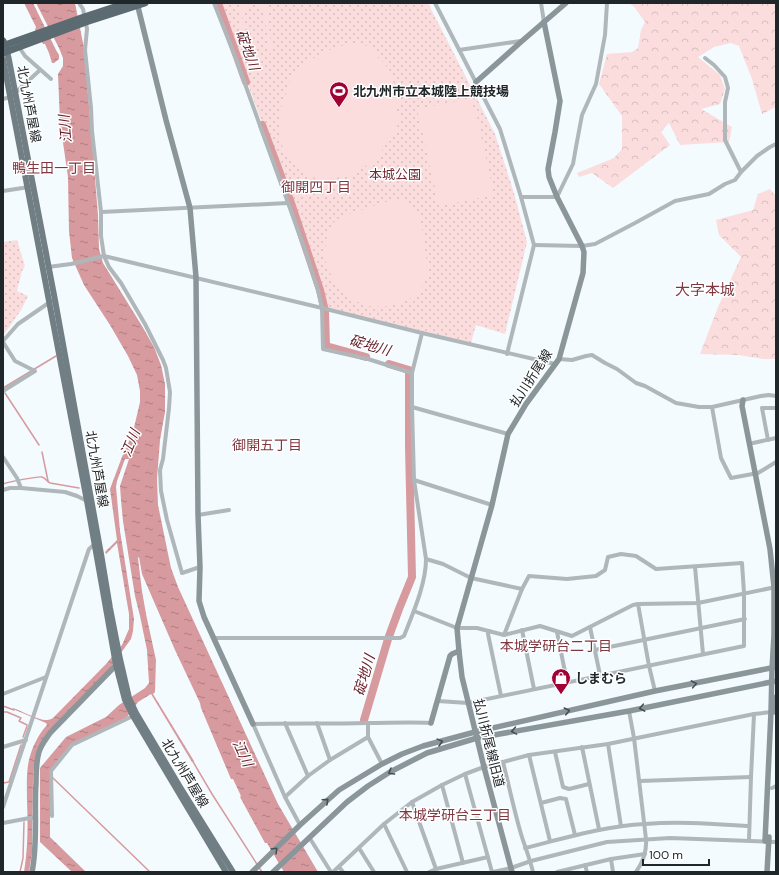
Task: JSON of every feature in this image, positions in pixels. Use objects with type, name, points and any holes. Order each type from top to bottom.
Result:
[{"type":"highway","points":[[4,48],[38,37],[127,3]]},
{"type":"highway","points":[[85,19],[140,4]]},
{"type":"main road","name":"北九州芦屋線","points":[[4,48],[127,699]]},
{"type":"main road","name":"北九州芦屋線","points":[[3,59],[13,95]]},
{"type":"main road","name":"北九州芦屋線","points":[[30,187],[48,267],[87,501],[97,543],[116,665],[134,715],[226,872]]},
{"type":"main road","name":"北九州芦屋線","points":[[134,715],[233,872]]},
{"type":"street","points":[[79,3],[83,9],[87,34],[85,50],[104,256],[109,267],[145,324],[166,368],[170,392],[163,459],[160,470],[161,491],[167,520],[182,573],[200,567]]},
{"type":"street","points":[[214,3],[236,59],[316,283],[322,308],[323,349],[368,359],[412,373]]},
{"type":"street","points":[[435,3],[500,129],[534,245],[506,354]]},
{"type":"street","points":[[541,3],[544,22]]},
{"type":"street","points":[[476,82],[566,3]]},
{"type":"street","points":[[521,197],[557,197],[574,164],[582,115],[596,84],[605,35],[607,3]]},
{"type":"street","points":[[140,4],[166,120],[190,208],[196,278],[198,515],[200,567],[199,601],[204,617],[299,826]]},
{"type":"street","name":"払川折尾線","points":[[459,651],[457,628],[492,505],[508,434],[526,404],[559,359],[583,273],[584,252],[582,246],[557,197],[549,177],[548,169],[556,132],[560,101],[544,22]]},
{"type":"street","points":[[459,50],[522,41]]},
{"type":"street","points":[[18,44],[25,56],[51,79]]},
{"type":"street","points":[[705,58],[714,65],[725,78],[728,88],[725,102],[725,140],[741,172]]},
{"type":"street","points":[[3,99],[13,95],[40,70]]},
{"type":"street","points":[[534,245],[582,246],[595,244],[675,201],[708,194],[735,180],[757,156],[776,144]]},
{"type":"street","points":[[4,190],[30,187]]},
{"type":"street","points":[[101,212],[288,203]]},
{"type":"street","points":[[48,267],[71,264],[104,256],[506,354],[555,364]]},
{"type":"street","points":[[3,391],[35,371],[15,360],[3,342],[18,324],[53,301]]},
{"type":"street","points":[[214,638],[400,638],[404,636],[414,611],[425,574],[426,559],[414,480],[412,408],[412,373],[422,333]]},
{"type":"street","points":[[559,359],[572,360],[592,355],[617,369],[636,383],[645,386],[676,403],[699,407],[712,407],[761,396],[776,396]]},
{"type":"street","points":[[743,400],[746,405],[753,442],[775,587],[774,681],[767,872]]},
{"type":"street","points":[[743,400],[742,406],[774,550],[776,569]]},
{"type":"street","points":[[712,407],[721,458],[731,478],[757,474],[776,462]]},
{"type":"street","points":[[412,408],[508,434]]},
{"type":"street","points":[[768,440],[762,408],[776,408]]},
{"type":"street","points":[[753,442],[776,438]]},
{"type":"street","points":[[3,457],[17,478],[21,488]]},
{"type":"street","points":[[414,480],[492,505]]},
{"type":"street","points":[[3,490],[10,488],[21,488],[65,492],[87,501]]},
{"type":"street","points":[[198,515],[228,510]]},
{"type":"street","points":[[3,808],[89,549],[97,543]]},
{"type":"street","points":[[438,701],[468,702],[744,646],[745,619],[742,563],[656,569],[636,556],[621,554],[608,557],[605,570],[596,576],[567,580],[529,576],[522,589],[504,635]]},
{"type":"street","points":[[426,559],[443,564],[471,578],[522,589]]},
{"type":"street","points":[[695,567],[703,654]]},
{"type":"street","points":[[414,611],[457,628],[477,628],[504,635],[540,626],[572,636],[638,604],[698,603],[744,592],[775,587]]},
{"type":"street","points":[[638,604],[655,691]]},
{"type":"street","points":[[595,650],[745,619]]},
{"type":"street","points":[[590,627],[600,675]]},
{"type":"street","points":[[522,630],[534,689]]},
{"type":"street","points":[[489,631],[488,634],[501,696]]},
{"type":"street","points":[[557,632],[567,682]]},
{"type":"street","points":[[253,724],[431,723],[450,656],[459,651]]},
{"type":"street","name":"払川折尾線旧道","points":[[459,651],[462,678],[511,870]]},
{"type":"street","points":[[32,872],[36,838],[36,764],[40,751],[50,733],[116,665],[120,659]]},
{"type":"street","points":[[252,872],[299,826],[339,790],[382,764],[402,754],[423,746],[476,735],[655,691],[774,668]]},
{"type":"street","points":[[3,694],[46,677]]},
{"type":"street","points":[[273,872],[347,802],[390,772],[426,753],[476,735],[628,711],[774,681]]},
{"type":"street","points":[[767,841],[774,787],[773,712],[776,697]]},
{"type":"street","points":[[628,711],[634,738],[646,839],[645,854],[636,872]]},
{"type":"street","points":[[307,839],[332,872],[384,824],[412,802],[442,785],[484,767],[529,755],[608,744],[754,714],[773,712]]},
{"type":"street","points":[[749,840],[754,714]]},
{"type":"street","points":[[52,816],[51,771],[72,745],[134,715]]},
{"type":"street","points":[[286,723],[308,776]]},
{"type":"street","points":[[317,723],[330,760]]},
{"type":"street","points":[[368,723],[368,737],[382,764]]},
{"type":"street","points":[[285,797],[308,776],[330,760],[368,737]]},
{"type":"street","points":[[3,747],[26,740]]},
{"type":"street","points":[[608,744],[621,826]]},
{"type":"street","points":[[582,747],[599,829]]},
{"type":"street","points":[[555,752],[564,787],[569,789],[589,784]]},
{"type":"street","points":[[529,755],[550,841]]},
{"type":"street","points":[[503,762],[525,848],[531,861],[533,872]]},
{"type":"street","points":[[465,774],[493,872],[511,870],[531,861],[607,842],[670,838],[776,842]]},
{"type":"street","points":[[640,781],[751,777]]},
{"type":"street","points":[[442,785],[463,863]]},
{"type":"street","points":[[541,803],[560,798],[566,799],[575,835]]},
{"type":"street","points":[[412,802],[436,869]]},
{"type":"street","points":[[3,823],[35,817]]},
{"type":"street","points":[[525,848],[599,829],[621,826],[671,823],[749,826]]},
{"type":"street","points":[[384,824],[406,872]]},
{"type":"street","points":[[359,848],[374,872]]},
{"type":"street","points":[[559,872],[612,859],[645,854]]},
{"type":"street","points":[[429,872],[488,857]]},
{"type":"street","points":[[612,859],[613,872]]},
{"type":"street","points":[[585,865],[587,872]]},
{"type":"street","points":[[339,866],[343,872]]},
{"type":"green space","name":"本城公園","points":[[218,3],[428,3],[495,134],[514,193],[527,242],[505,334],[476,325],[471,343],[325,307],[324,298],[291,202]]},
{"type":"green space","points":[[247,3],[259,3],[263,5],[263,3],[266,3],[272,53],[260,59],[251,57],[245,52],[244,49],[241,10]],"holes":[[[249,5],[258,5],[264,11],[269,48],[267,52],[261,56],[255,57],[249,53],[247,49],[242,15]]]},
{"type":"green space","points":[[629,3],[776,3],[776,107],[762,114],[752,79],[739,46],[731,43],[714,47],[698,57],[720,75],[725,89],[720,104],[701,109],[732,127],[729,142],[680,145],[669,123],[661,132],[670,145],[613,188],[592,173],[579,177],[577,173],[614,158],[622,149],[622,116],[599,84],[607,54],[632,52],[638,48],[641,30],[645,22],[635,8]]},
{"type":"green space","name":"北九州市立本城陸上競技場","points":[[350,44],[367,46],[376,52],[376,56],[384,63],[392,74],[395,91],[402,95],[395,113],[401,115],[397,127],[388,141],[392,144],[390,147],[386,144],[377,159],[368,168],[363,163],[349,179],[345,173],[334,179],[320,179],[310,176],[298,168],[283,149],[279,125],[280,112],[289,87],[287,86],[293,76],[295,76],[307,63],[326,51]]},
{"type":"green space","points":[[466,99],[471,101],[476,112],[494,195],[439,206],[417,109]]},
{"type":"green space","points":[[770,189],[776,196],[776,359],[763,359],[739,355],[700,354],[718,307],[741,257],[719,235],[716,220],[753,210],[758,194]]},
{"type":"green space","points":[[394,200],[402,200],[413,207],[420,219],[427,268],[425,281],[421,289],[415,295],[400,304],[377,307],[358,302],[350,297],[335,282],[326,263],[325,247],[329,229],[335,221],[347,214]]},
{"type":"green space","points":[[17,240],[25,266],[22,271],[17,291],[28,296],[21,310],[3,336],[3,242]]},
{"type":"water","points":[[24,3],[33,3],[59,55],[59,59],[54,63],[52,63],[45,44],[43,44],[35,30],[36,27]]},
{"type":"water","name":"江川","points":[[36,3],[75,3],[84,48],[98,215],[99,249],[103,263],[154,347],[161,365],[165,384],[165,412],[160,440],[157,479],[158,505],[171,568],[178,587],[278,804],[318,872],[284,872],[267,843],[265,843],[240,797],[241,796],[233,779],[231,779],[200,703],[142,574],[139,557],[142,591],[156,660],[155,692],[153,694],[194,761],[192,762],[151,694],[138,702],[127,717],[72,744],[50,771],[50,837],[86,872],[72,872],[40,842],[40,768],[66,737],[106,717],[119,705],[145,688],[149,683],[147,650],[135,596],[123,521],[120,486],[129,459],[125,459],[116,487],[120,531],[134,619],[133,631],[131,639],[110,668],[49,731],[34,766],[32,852],[29,872],[24,872],[27,836],[28,765],[30,755],[36,741],[47,725],[46,723],[13,709],[13,708],[30,716],[44,720],[53,718],[106,664],[122,645],[129,629],[129,614],[117,543],[106,554],[105,552],[117,540],[110,489],[133,432],[140,402],[140,391],[137,375],[110,325],[84,285],[72,258],[69,231],[68,177],[60,122],[58,74],[63,66],[63,58]]},
{"type":"waterway","name":"碇地川","points":[[218,3],[246,82]]},
{"type":"waterway","name":"碇地川","points":[[262,125],[291,203],[320,290],[325,311],[326,346],[366,357]]},
{"type":"waterway","points":[[3,388],[56,356]]},
{"type":"waterway","name":"碇地川","points":[[364,720],[388,639],[412,577],[409,370],[389,364]]},
{"type":"waterway","points":[[5,393],[39,445]]},
{"type":"waterway","points":[[42,452],[48,481]]},
{"type":"waterway","points":[[3,484],[23,479],[42,477],[50,483],[79,488]]},
{"type":"waterway","points":[[3,706],[14,710]]},
{"type":"waterway","points":[[3,712],[7,712],[21,718],[19,721],[27,725]]},
{"type":"waterway","points":[[23,737],[27,726]]},
{"type":"waterway","points":[[3,783],[9,782],[21,745]]},
{"type":"waterway","points":[[192,760],[262,872]]},
{"type":"waterway","points":[[53,778],[150,872]]},
{"type":"waterway","points":[[20,872],[23,858],[24,822]]},
{"type":"place","name":"北九州市立本城陸上競技場","points":[[339,108]]},
{"type":"place","name":"しまむら","points":[[561,695]]},
{"type":"district","name":"鴨生田一丁目","points":[[54,168]]},
{"type":"district","name":"御開四丁目","points":[[316,187]]},
{"type":"district","name":"大字本城","points":[[705,290]]},
{"type":"district","name":"御開五丁目","points":[[267,445]]},
{"type":"district","name":"本城学研台二丁目","points":[[556,646]]},
{"type":"district","name":"本城学研台三丁目","points":[[455,815]]}]
